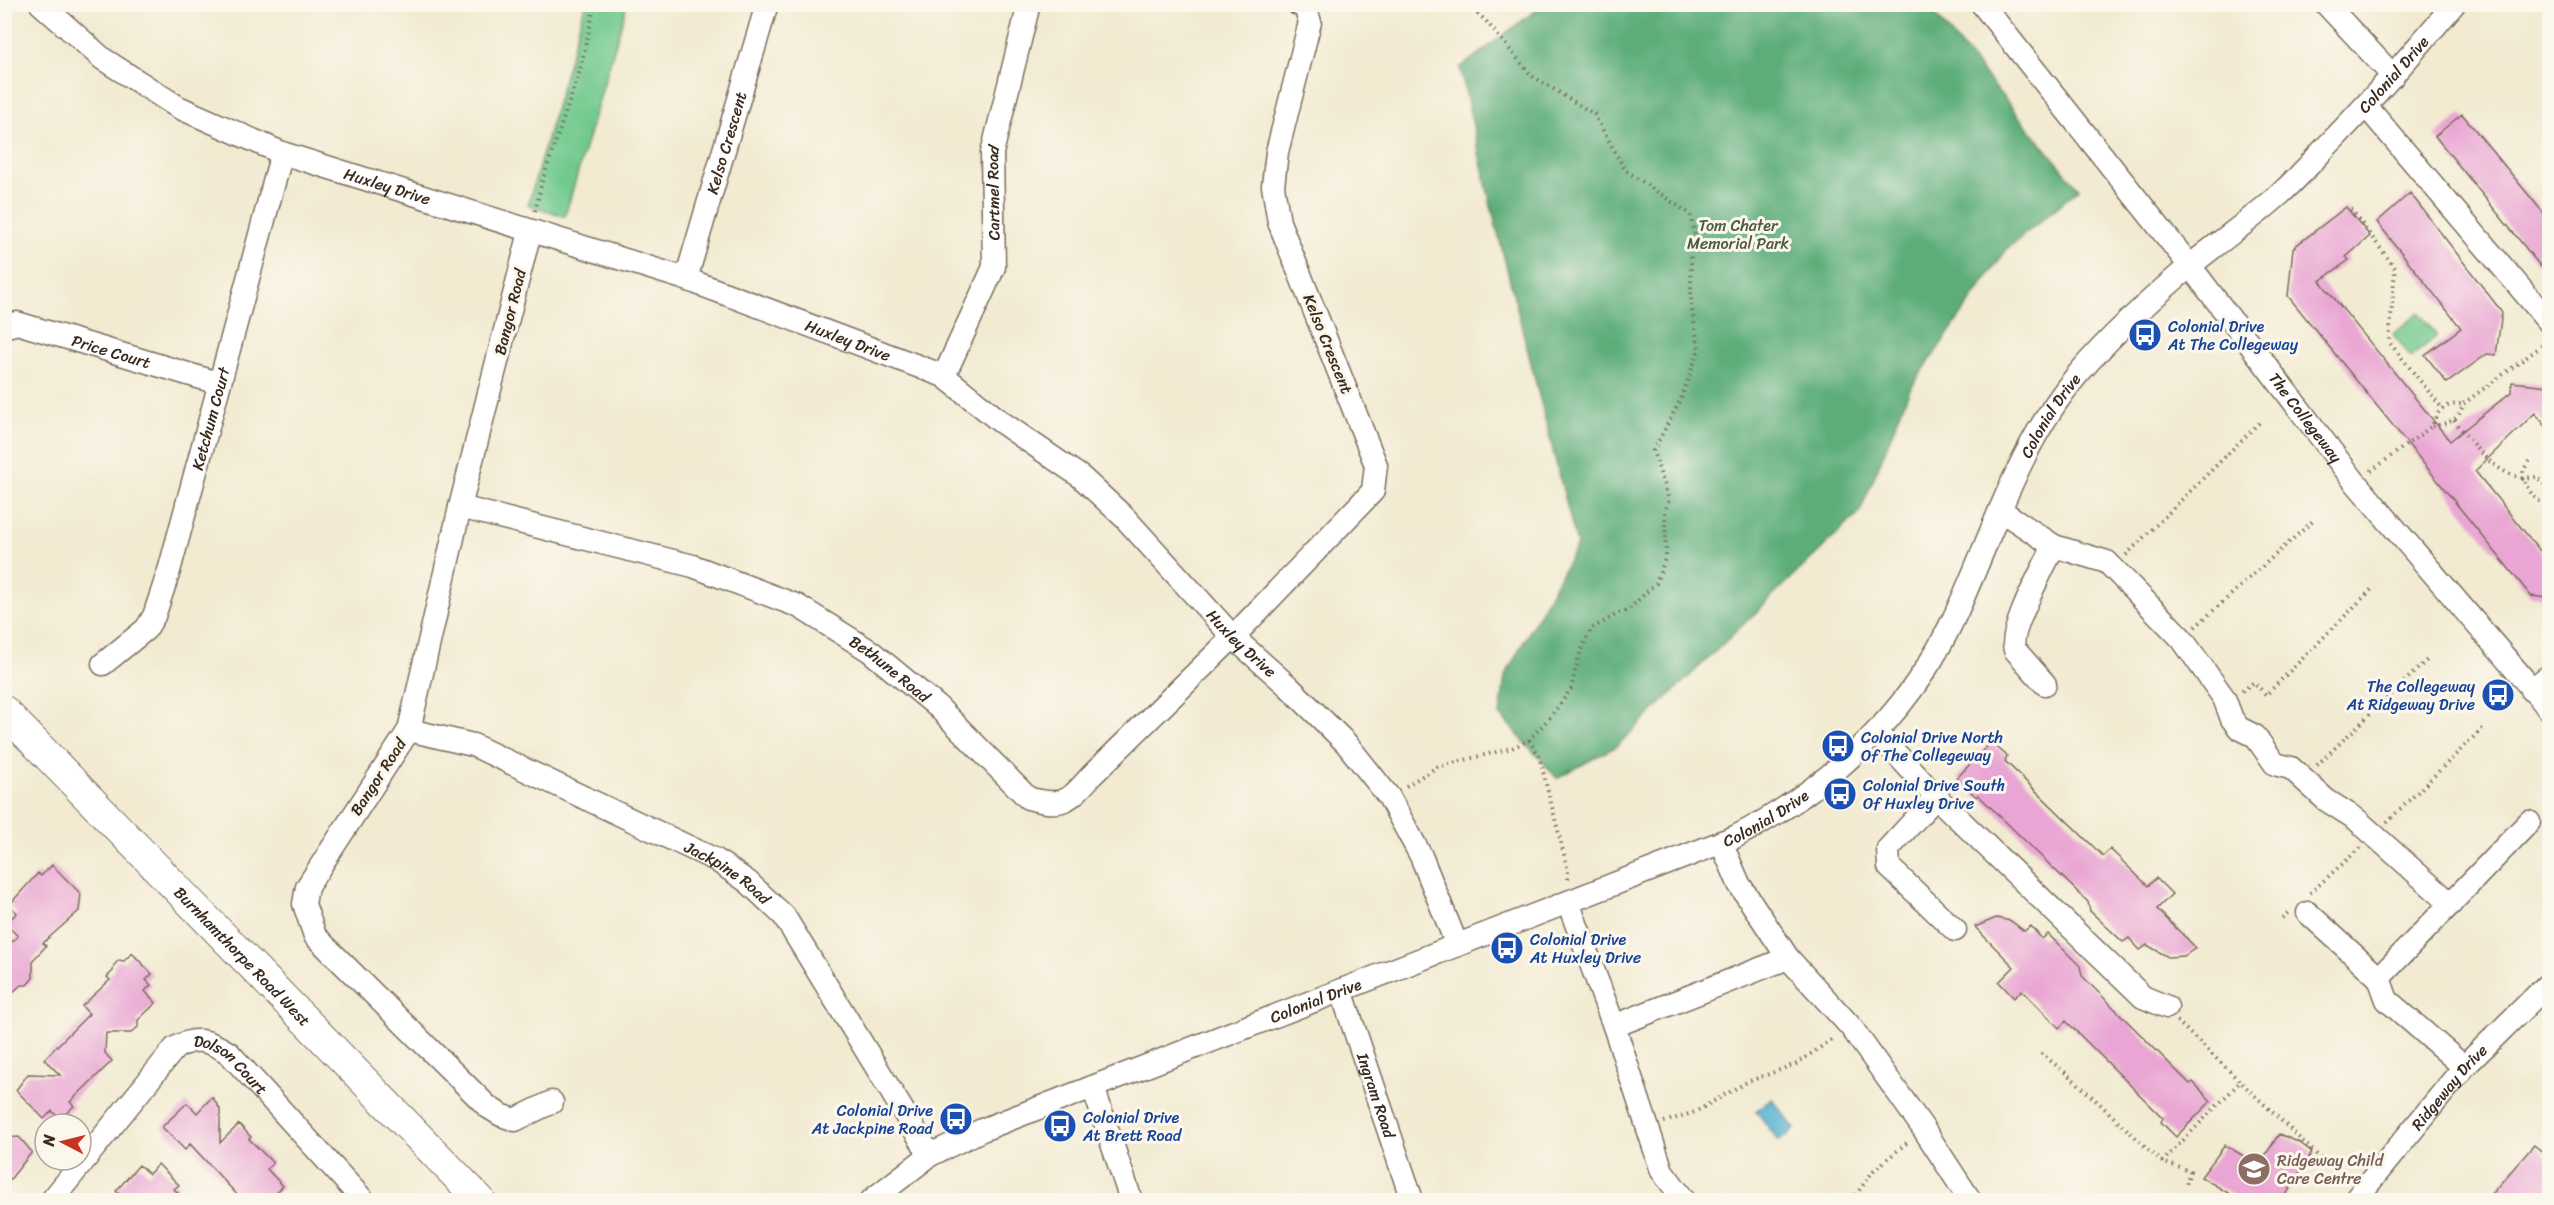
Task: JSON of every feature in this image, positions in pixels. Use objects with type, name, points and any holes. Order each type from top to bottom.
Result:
[{"type":"main road","name":"Burnhamthorpe Road West","points":[[4,711],[480,1200]]},
{"type":"street","name":"Huxley Drive","points":[[41,4],[103,59],[178,107],[282,153],[686,279],[944,376],[1001,422],[1081,477],[1125,518],[1233,638],[1288,686],[1346,743],[1389,797],[1421,856],[1457,945]]},
{"type":"street","name":"Kelso Crescent","points":[[686,279],[766,4]]},
{"type":"street","name":"Cartmel Road","points":[[944,376],[994,267],[992,153],[1029,4]]},
{"type":"street","name":"Kelso Crescent","points":[[1233,638],[1373,491],[1376,465],[1279,222],[1273,186],[1277,152],[1310,22],[1305,7],[1298,4]]},
{"type":"street","name":"The Collegeway","points":[[1982,4],[2190,266],[2355,482],[2550,710]]},
{"type":"street","points":[[2326,4],[2393,76]]},
{"type":"street","name":"Colonial Drive","points":[[872,1200],[930,1155],[982,1130],[1721,842],[1765,821],[1805,796],[1843,766],[1877,733],[1936,653],[2036,434],[2077,374],[2102,347],[2190,266],[2280,194],[2366,106],[2454,4]]},
{"type":"street","points":[[2366,106],[2550,323]]},
{"type":"street","name":"Ketchum Court","points":[[103,664],[146,629],[154,616],[169,571],[282,153]]},
{"type":"street","name":"Bangor Road","points":[[530,232],[460,507],[408,730],[307,887],[304,904],[315,936],[488,1107],[515,1120],[552,1102]]},
{"type":"street","name":"Price Court","points":[[4,327],[17,323],[218,383]]},
{"type":"street","name":"Bethune Road","points":[[460,507],[693,566],[798,606],[870,651],[938,707],[1028,798],[1047,804],[1071,798],[1233,638]]},
{"type":"street","points":[[2000,510],[2054,546],[2107,562],[2182,639],[2226,704],[2239,728],[2255,736],[2275,764],[2291,768],[2326,800],[2355,819],[2451,904]]},
{"type":"street","points":[[2045,684],[2012,644],[2017,626],[2054,546]]},
{"type":"street","points":[[2531,690],[2550,675]]},
{"type":"street","name":"Jackpine Road","points":[[408,730],[473,745],[716,860],[748,882],[784,916],[930,1155]]},
{"type":"street","points":[[1877,733],[1936,797],[2143,997],[2167,1007]]},
{"type":"street","points":[[1936,797],[1888,849],[1889,867],[1955,930]]},
{"type":"street","points":[[2379,978],[2529,822]]},
{"type":"street","points":[[1721,842],[1739,884],[1788,958],[1851,1027],[1923,1128],[1970,1200]]},
{"type":"street","points":[[1568,902],[1614,1026],[1662,1171],[1684,1200]]},
{"type":"street","points":[[2307,913],[2379,978],[2387,1000],[2464,1067]]},
{"type":"street","points":[[1614,1026],[1788,958]]},
{"type":"street","name":"Ridgeway Drive","points":[[2359,1195],[2464,1067],[2550,982]]},
{"type":"street","name":"Ingram Road","points":[[1341,990],[1412,1200]]},
{"type":"street","name":"Dolson Court","points":[[52,1200],[175,1047],[190,1040],[212,1043],[229,1053],[363,1200]]},
{"type":"street","points":[[1093,1087],[1131,1200]]},
{"type":"path","points":[[530,232],[542,182],[580,70],[595,4]]},
{"type":"path","points":[[1389,797],[1437,767],[1512,748],[1529,740],[1552,715],[1571,689],[1580,656],[1591,629],[1619,612],[1627,611],[1656,583],[1666,556],[1665,510],[1669,500],[1653,451],[1681,399],[1700,348],[1691,305],[1691,257],[1695,235],[1690,214],[1625,170],[1594,114],[1532,76],[1485,20],[1466,4]]},
{"type":"path","points":[[2351,209],[2395,268],[2389,342],[2442,408]]},
{"type":"path","points":[[2432,426],[2436,415],[2442,408],[2448,404],[2463,405],[2550,341]]},
{"type":"path","points":[[2355,482],[2432,426],[2454,420],[2461,415],[2463,405]]},
{"type":"path","points":[[2113,568],[2262,420]]},
{"type":"path","points":[[2454,420],[2484,458],[2510,475],[2523,478],[2536,477],[2550,487]]},
{"type":"path","points":[[2529,461],[2523,471],[2523,478],[2530,494],[2542,504],[2550,505]]},
{"type":"path","points":[[2182,639],[2315,519]]},
{"type":"path","points":[[2226,704],[2254,682],[2266,694],[2372,589]]},
{"type":"path","points":[[2303,779],[2427,660]]},
{"type":"path","points":[[1529,740],[1539,756],[1568,870],[1568,902]]},
{"type":"path","points":[[2167,1007],[2178,1024],[2359,1195]]},
{"type":"path","points":[[1647,1128],[1695,1112],[1747,1082],[1796,1064],[1851,1027]]},
{"type":"path","points":[[2041,1053],[2073,1079],[2162,1162],[2190,1171],[2185,1188]]},
{"type":"path","points":[[2162,1162],[2240,1082]]},
{"type":"path","points":[[1852,1200],[1874,1170],[1923,1128]]},
{"type":"green space","points":[[585,5],[627,5],[565,216],[528,205]]},
{"type":"green space","name":"Tom Chater Memorial Park","points":[[1543,5],[1927,5],[2079,189],[2007,249],[1910,389],[1860,512],[1617,746],[1557,778],[1500,715],[1505,676],[1577,545],[1491,206],[1460,68]]},
{"type":"green space","points":[[2419,313],[2437,336],[2411,357],[2393,334]]},
{"type":"water","points":[[1772,1099],[1795,1129],[1779,1141],[1756,1111]]},
{"type":"building","points":[[2462,114],[2550,221],[2550,278],[2435,136]]},
{"type":"building","points":[[2410,193],[2502,312],[2496,355],[2487,354],[2447,383],[2425,355],[2461,328],[2377,222]]},
{"type":"building","points":[[2346,207],[2370,236],[2346,257],[2349,260],[2320,281],[2450,441],[2511,392],[2512,382],[2550,386],[2550,431],[2535,413],[2475,471],[2550,563],[2550,598],[2531,596],[2288,296],[2293,248]]},
{"type":"building","points":[[1991,742],[2007,756],[2005,761],[2103,856],[2110,849],[2148,886],[2156,878],[2172,894],[2157,909],[2196,948],[2184,956],[2168,957],[2147,945],[2140,950],[2129,938],[2123,942],[2090,911],[2088,902],[1978,795],[1976,797],[1957,778]]},
{"type":"building","points":[[52,865],[81,894],[79,911],[43,943],[46,946],[33,960],[33,978],[27,985],[21,985],[4,1000],[4,949],[18,936],[5,924],[17,913],[9,905],[38,873],[41,876]]},
{"type":"building","points":[[1996,918],[2011,921],[2024,931],[2031,926],[2042,939],[2048,934],[2080,966],[2082,976],[2190,1084],[2193,1082],[2211,1101],[2176,1137],[2161,1122],[2163,1118],[2066,1021],[2059,1028],[2022,990],[2014,998],[1999,982],[2014,967],[1975,927]]},
{"type":"building","points":[[132,953],[152,974],[146,980],[151,985],[145,991],[156,1003],[138,1020],[138,1027],[131,1033],[106,1033],[105,1053],[112,1061],[70,1102],[74,1106],[68,1112],[37,1112],[16,1090],[28,1074],[60,1075],[44,1059],[89,1014],[82,1006],[110,980],[107,977],[113,971],[114,965],[119,960],[124,961]]},
{"type":"building","points":[[212,1097],[220,1109],[220,1143],[239,1124],[251,1137],[249,1139],[273,1163],[267,1169],[283,1186],[269,1200],[242,1200],[190,1144],[185,1150],[162,1127],[187,1103],[197,1113]]},
{"type":"building","name":"Ridgeway Child Care Centre","points":[[2279,1134],[2300,1143],[2312,1152],[2283,1200],[2240,1200],[2201,1177],[2225,1145],[2259,1165]]},
{"type":"building","points":[[19,1137],[32,1152],[4,1187],[4,1138]]},
{"type":"building","points":[[2534,1145],[2550,1158],[2550,1200],[2486,1200]]},
{"type":"building","points":[[158,1164],[179,1185],[174,1189],[185,1200],[125,1200],[116,1191],[139,1165],[149,1174]]},
{"type":"place","name":"Colonial Drive At The Collegeway","points":[[2145,335]]},
{"type":"place","name":"The Collegeway At Ridgeway Drive","points":[[2498,695]]},
{"type":"place","name":"Colonial Drive North Of The Collegeway","points":[[1838,746]]},
{"type":"place","name":"Colonial Drive South Of Huxley Drive","points":[[1840,794]]},
{"type":"place","name":"Colonial Drive At Huxley Drive","points":[[1507,948]]},
{"type":"place","name":"Colonial Drive At Jackpine Road","points":[[956,1119]]},
{"type":"place","name":"Colonial Drive At Brett Road","points":[[1060,1126]]},
{"type":"place","name":"Ridgeway Child Care Centre","points":[[2254,1169]]}]
